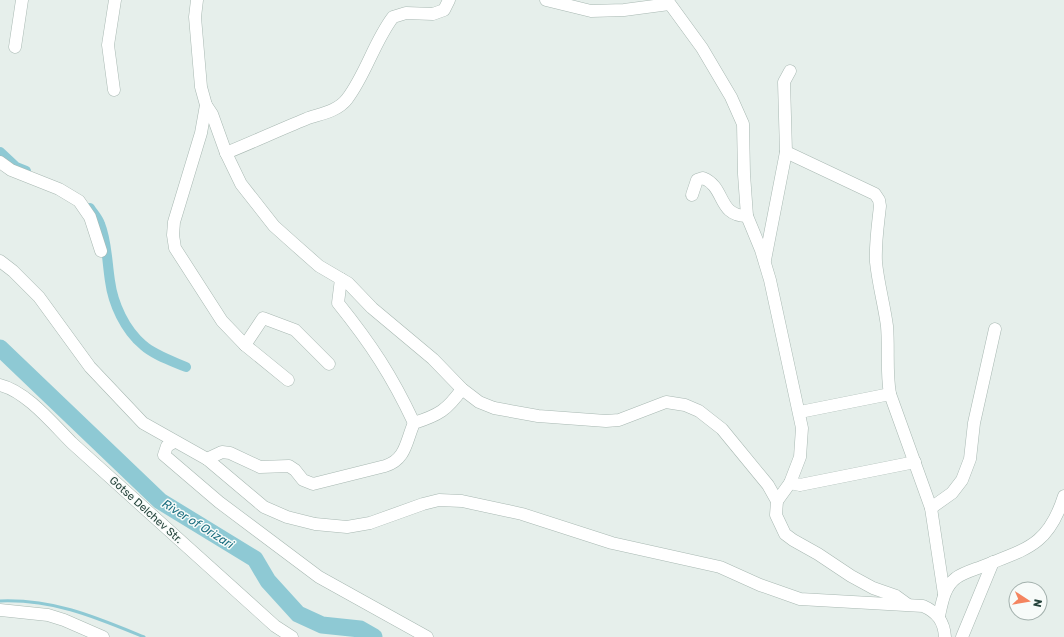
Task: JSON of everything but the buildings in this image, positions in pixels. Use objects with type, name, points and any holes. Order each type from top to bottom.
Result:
[{"type":"street","points":[[16,46],[22,0]]},
{"type":"street","points":[[114,90],[108,46],[115,0]]},
{"type":"street","points":[[197,0],[195,17],[201,87],[206,105],[212,114],[226,153],[241,184],[274,226],[319,266],[348,282],[372,308],[433,359],[462,389],[479,402],[494,408],[538,416],[606,421],[619,420],[666,402],[685,405],[704,415],[722,429],[768,485],[777,501]]},
{"type":"street","points":[[226,153],[308,118],[326,113],[338,106],[345,101],[359,82],[382,31],[393,17],[406,14],[433,14],[444,10],[449,0]]},
{"type":"street","points":[[546,0],[591,11],[624,10],[668,2],[702,48],[731,97],[743,124],[747,216],[765,261],[800,412],[802,428],[800,457],[790,483],[777,501],[776,515],[780,527],[793,540],[818,554],[850,576],[873,588],[896,596],[908,604]]},
{"type":"street","points":[[765,261],[786,152],[784,82],[790,71]]},
{"type":"street","points":[[206,105],[201,133],[174,222],[173,235],[175,248],[181,260],[222,321],[245,345],[288,380]]},
{"type":"street","points":[[786,152],[875,194],[879,200],[880,206],[876,263],[889,356],[887,379],[890,394],[931,508],[944,594],[939,616]]},
{"type":"street","points":[[0,162],[11,170],[59,189],[80,201],[90,217],[101,250]]},
{"type":"street","points":[[692,195],[696,180],[704,178],[713,183],[726,207],[732,214],[747,216]]},
{"type":"street","points":[[0,261],[13,271],[39,297],[90,367],[143,423],[174,442],[208,459],[264,507],[287,517],[315,524],[347,527],[370,523],[423,504],[439,500],[462,501],[522,514],[612,543],[720,567],[765,587],[800,599],[923,606],[939,616],[944,627],[945,637]]},
{"type":"street","points":[[208,459],[222,452],[230,453],[260,467],[289,466],[295,470],[303,480],[313,484],[393,464],[403,454],[414,423],[392,377],[338,303],[341,279]]},
{"type":"street","points":[[245,345],[263,318],[295,330],[329,364]]},
{"type":"street","points":[[931,508],[952,493],[962,480],[970,459],[974,423],[995,329]]},
{"type":"street","name":"Gotse Delchev Str.","points":[[0,385],[13,389],[41,412],[78,448],[269,621],[292,637]]},
{"type":"street","points":[[414,423],[427,419],[447,408],[462,389]]},
{"type":"street","points":[[800,412],[890,394]]},
{"type":"street","points":[[174,442],[167,446],[164,455],[219,502],[319,577],[427,637]]},
{"type":"street","points":[[790,483],[800,485],[915,462]]},
{"type":"street","points":[[944,594],[955,579],[993,562],[1012,556],[1034,545],[1050,529],[1059,511],[1064,496]]},
{"type":"street","points":[[962,637],[993,562]]},
{"type":"street","points":[[0,610],[48,615],[64,620],[103,637]]},
{"type":"waterway","points":[[0,152],[16,167],[26,171]]},
{"type":"waterway","points":[[90,208],[98,220],[102,231],[114,299],[125,324],[147,349],[163,358],[186,367]]},
{"type":"waterway","name":"River of Orizari","points":[[0,348],[160,501],[255,559],[268,581],[298,614],[322,625],[360,629],[374,637]]},
{"type":"waterway","points":[[0,601],[20,601],[56,606],[91,616],[144,637]]}]
